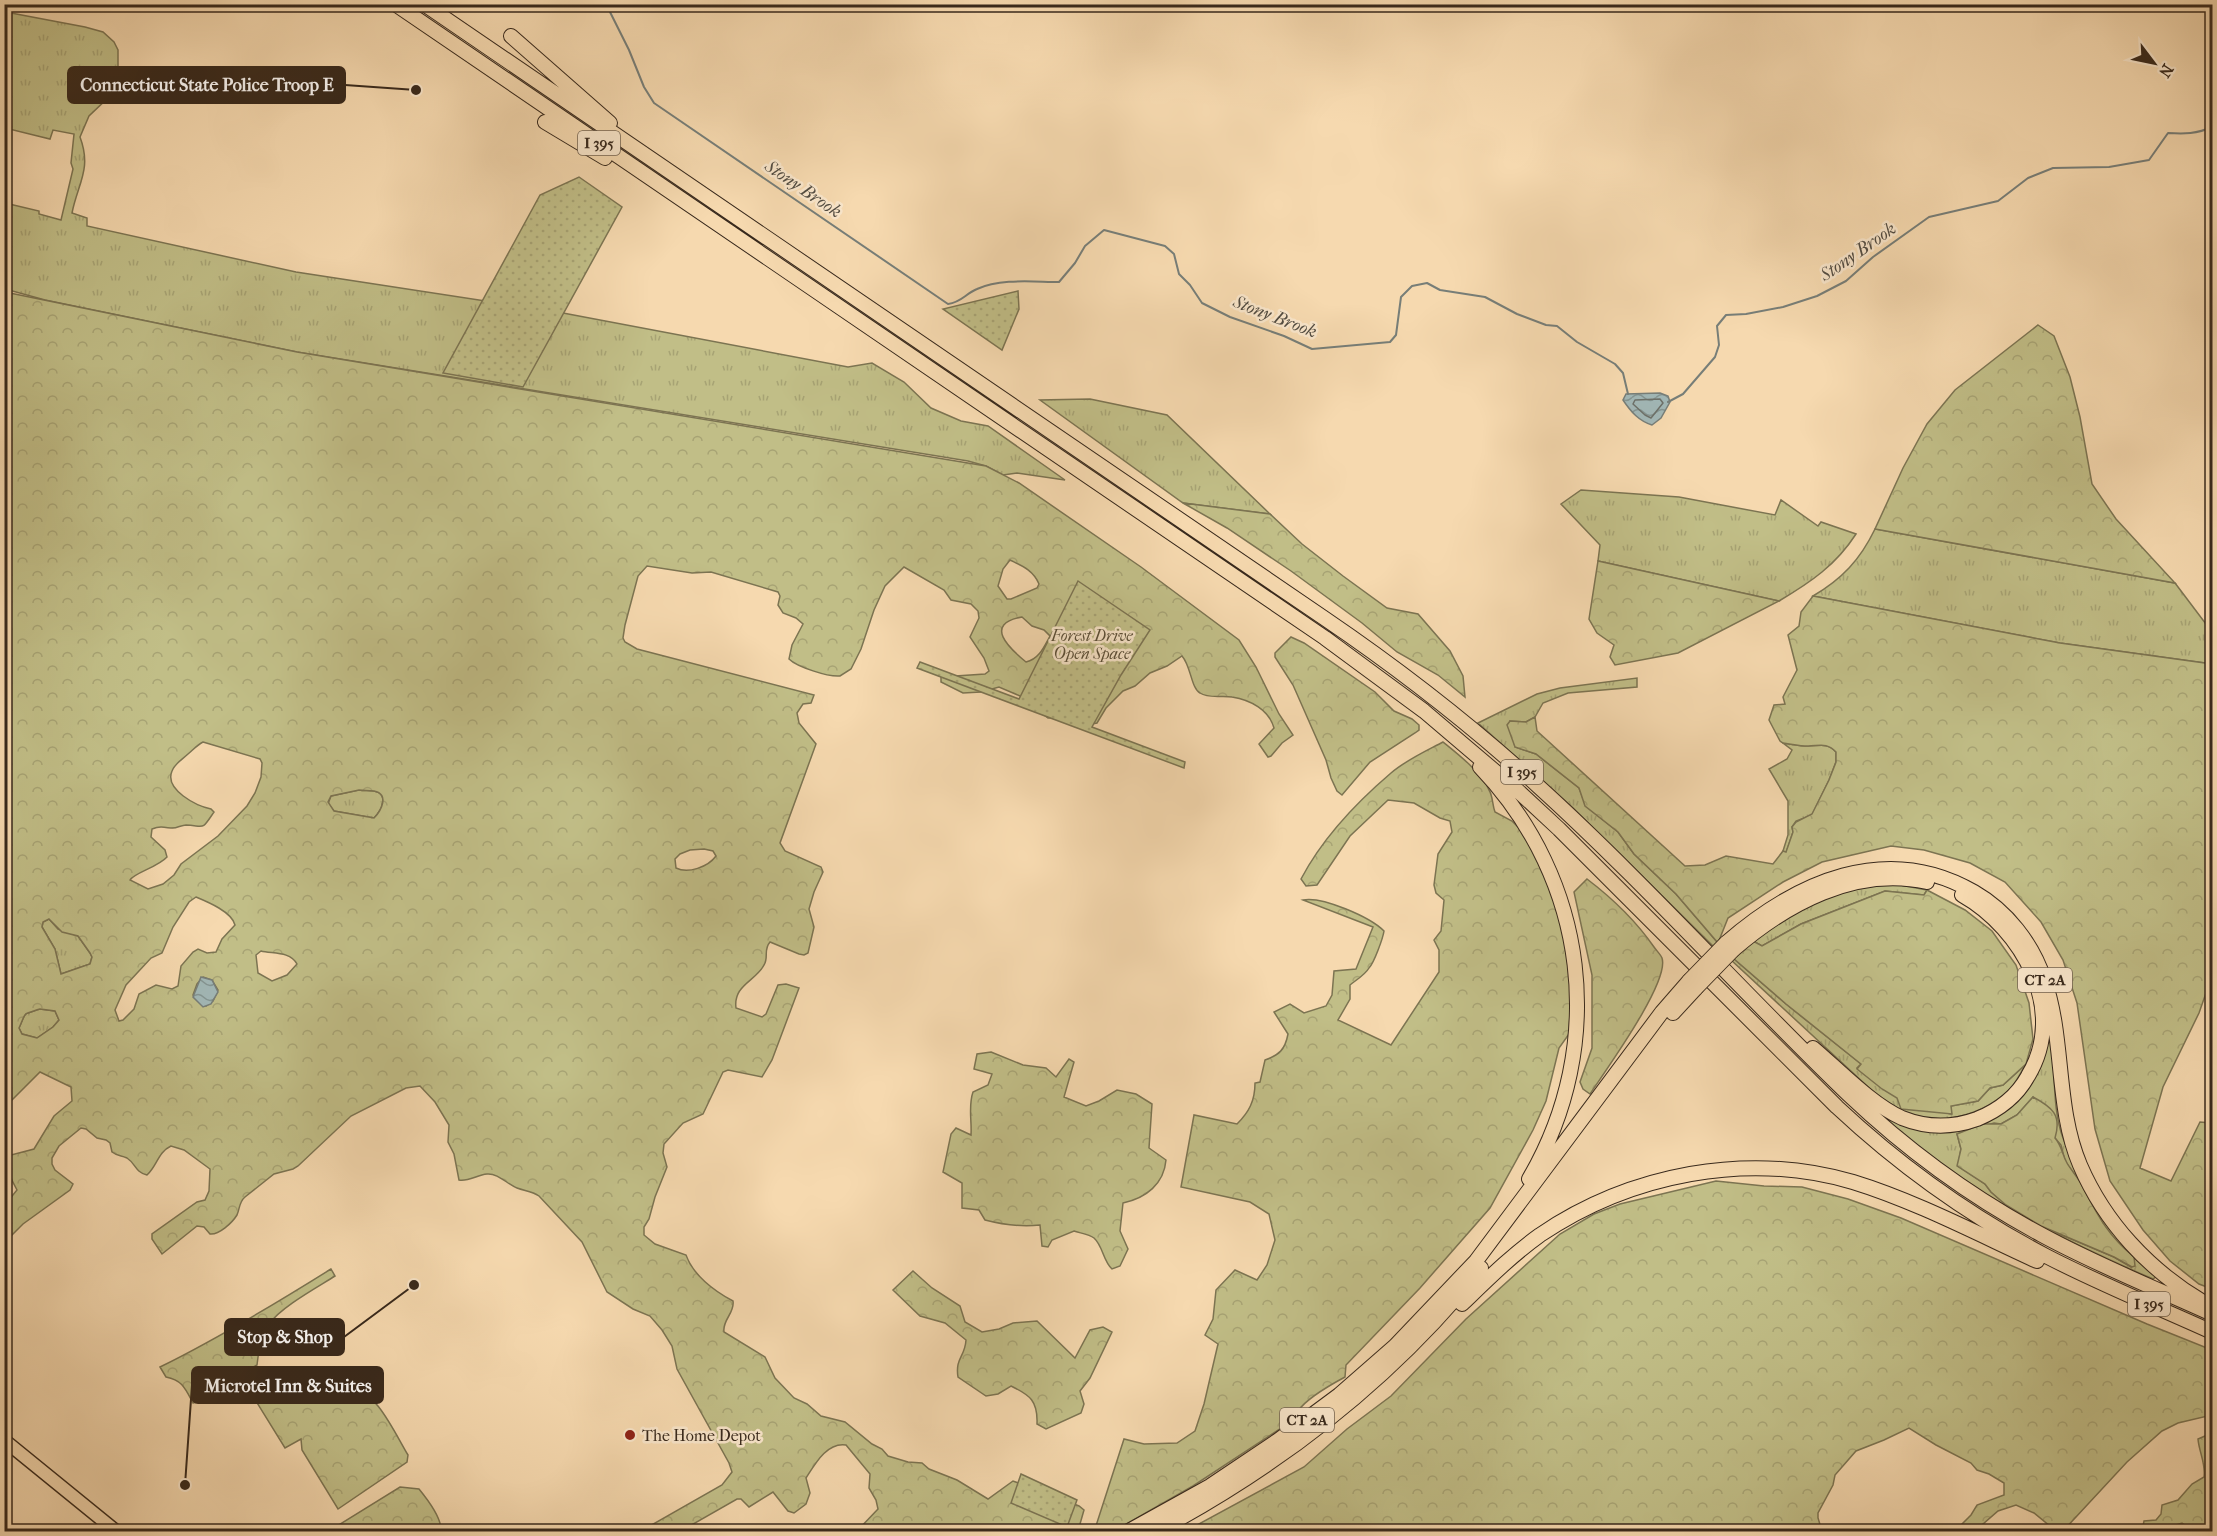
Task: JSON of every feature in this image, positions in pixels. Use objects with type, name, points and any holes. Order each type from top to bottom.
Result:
[{"type":"highway","name":"I 395","points":[[395,4],[1334,644],[1411,701],[1462,742],[1559,829],[1824,1094],[1880,1146],[1938,1191],[2035,1251],[2212,1332]]},
{"type":"highway","name":"I 395","points":[[424,4],[1324,618],[1416,684],[1487,741],[1563,809],[1872,1116],[1920,1156],[1972,1194],[2029,1228],[2082,1256],[2212,1314]]},
{"type":"highway","points":[[512,36],[578,94],[634,148]]},
{"type":"highway","points":[[545,122],[651,186],[682,200]]},
{"type":"highway","points":[[1462,742],[1467,753],[1491,778],[1517,813],[1535,841],[1552,875],[1563,905],[1572,943],[1577,1009],[1575,1046],[1570,1076],[1548,1142],[1521,1192],[1462,1275]]},
{"type":"highway","name":"CT 2A","points":[[1127,1532],[1228,1474],[1320,1410],[1388,1353],[1466,1273],[1662,1012],[1756,920],[1788,899],[1825,881],[1862,871],[1898,868],[1927,872],[1957,883],[1990,903],[2022,935],[2037,960],[2044,978],[2051,1004],[2068,1125],[2079,1163],[2092,1190],[2110,1219],[2139,1251],[2184,1290],[2212,1307]]},
{"type":"highway","points":[[1730,947],[1779,915],[1838,887],[1863,880],[1882,878],[1927,882],[1946,888],[1970,900],[1993,917],[2009,934],[2034,977],[2043,1024],[2040,1048],[2033,1066],[2022,1085],[2010,1099],[1975,1120],[1958,1125],[1940,1126],[1912,1121],[1890,1112],[1790,1028],[1775,1021]]},
{"type":"highway","points":[[1417,1342],[1487,1260],[1692,984]]},
{"type":"highway","name":"CT 2A","points":[[1155,1532],[1233,1487],[1349,1404],[1417,1342],[1424,1339],[1515,1254],[1569,1217],[1596,1203],[1639,1186],[1715,1170],[1755,1169],[1827,1176],[1893,1197],[2069,1275],[2086,1276]]},
{"type":"main road","points":[[4,1440],[117,1532]]},
{"type":"green space","points":[[11,13],[103,32],[114,42],[118,50],[118,66],[112,94],[89,116],[80,137],[85,158],[83,176],[72,213],[87,218],[87,226],[296,272],[563,313],[848,367],[872,363],[904,382],[931,408],[961,421],[988,426],[1065,480],[1017,473],[1003,475],[986,466],[968,461],[297,352],[45,300],[5,289],[5,203],[39,211],[39,214],[61,220],[73,169],[71,163],[74,134],[53,130],[50,139],[5,128],[5,36]]},
{"type":"green space","points":[[579,177],[622,207],[523,387],[443,373],[540,195]]},
{"type":"green space","points":[[1018,291],[1019,309],[1002,350],[943,309]]},
{"type":"green space","points":[[5,292],[297,352],[986,466],[1019,483],[1141,567],[1239,640],[1293,735],[1268,757],[1259,744],[1274,728],[1264,711],[1239,698],[1207,696],[1200,693],[1195,687],[1182,656],[1150,673],[1135,686],[1123,691],[1106,708],[1097,723],[1092,724],[1062,717],[1048,718],[1020,696],[999,687],[981,692],[963,693],[941,682],[941,677],[985,674],[989,671],[984,658],[970,637],[979,618],[978,611],[971,604],[951,600],[944,590],[904,567],[885,586],[851,669],[840,676],[813,671],[789,659],[792,645],[803,624],[796,618],[783,613],[778,605],[780,596],[778,592],[711,572],[692,573],[647,566],[638,576],[625,625],[623,638],[625,642],[637,649],[814,695],[811,703],[803,704],[797,713],[799,723],[816,744],[780,843],[785,851],[821,867],[823,872],[809,909],[814,927],[808,953],[799,954],[770,942],[764,965],[741,989],[736,1000],[736,1008],[762,1017],[766,1014],[778,985],[786,984],[799,988],[772,1060],[762,1077],[728,1070],[723,1072],[703,1114],[683,1123],[664,1144],[663,1153],[667,1167],[649,1219],[644,1227],[644,1235],[655,1244],[686,1255],[705,1282],[733,1301],[724,1332],[765,1357],[775,1378],[794,1398],[807,1404],[821,1416],[845,1422],[888,1456],[908,1462],[922,1463],[929,1469],[957,1480],[988,1499],[1013,1481],[1079,1506],[1084,1510],[1078,1531],[857,1531],[878,1509],[869,1488],[870,1474],[846,1445],[839,1445],[827,1450],[813,1467],[806,1478],[810,1493],[806,1504],[794,1513],[788,1511],[773,1492],[749,1507],[741,1499],[737,1499],[681,1531],[641,1531],[722,1485],[732,1472],[677,1369],[672,1346],[650,1316],[633,1309],[607,1292],[582,1242],[539,1196],[517,1188],[491,1174],[459,1180],[454,1154],[448,1142],[449,1125],[435,1102],[420,1086],[406,1088],[351,1116],[298,1166],[274,1174],[245,1197],[235,1218],[221,1231],[210,1234],[204,1227],[197,1226],[162,1254],[152,1239],[152,1234],[197,1202],[205,1200],[209,1191],[210,1169],[184,1150],[171,1146],[163,1152],[147,1175],[140,1172],[127,1158],[112,1152],[110,1143],[106,1140],[97,1138],[86,1129],[81,1128],[59,1146],[52,1158],[55,1170],[73,1184],[70,1190],[23,1224],[5,1242],[4,1206],[17,1190],[8,1169],[7,1156],[34,1149],[54,1116],[72,1101],[71,1087],[40,1072],[5,1107]],"holes":[[[1010,560],[1030,572],[1039,584],[1037,588],[1011,599],[1007,599],[998,586],[1003,569]],[[1022,617],[1032,626],[1044,630],[1050,636],[1038,655],[1026,662],[1003,637],[1004,625],[1010,620]],[[203,742],[260,759],[261,777],[247,806],[218,836],[181,864],[174,875],[163,884],[148,889],[130,880],[167,857],[165,850],[151,837],[152,829],[186,825],[203,826],[214,812],[183,796],[177,791],[171,778],[175,766]],[[359,790],[379,793],[383,799],[374,818],[334,811],[328,802],[331,796]],[[690,850],[713,851],[716,856],[703,866],[692,870],[676,868],[675,859]],[[196,897],[225,912],[235,925],[222,939],[216,952],[207,953],[198,949],[193,952],[181,966],[178,986],[172,989],[156,985],[139,994],[134,1009],[119,1021],[115,1010],[126,985],[151,958],[162,953],[173,927],[189,902]],[[49,919],[62,932],[78,936],[92,957],[90,964],[61,974],[55,949],[42,927],[43,922]],[[261,951],[285,955],[297,964],[287,975],[272,981],[258,973],[256,955]],[[203,977],[212,980],[218,990],[213,1001],[206,1006],[193,995],[197,984]],[[40,1009],[55,1011],[59,1020],[37,1038],[22,1034],[19,1028],[27,1013]]]},
{"type":"green space","points":[[2038,325],[2054,336],[2070,377],[2092,484],[2116,519],[2175,583],[1875,529],[1903,468],[1927,424],[1955,390]]},
{"type":"green space","points":[[1090,399],[1167,415],[1270,514],[1183,503],[1040,400]]},
{"type":"green space","points":[[1581,490],[1679,497],[1775,515],[1781,500],[1818,526],[1821,522],[1856,534],[1840,555],[1822,572],[1779,601],[1598,561],[1600,545],[1561,504]]},
{"type":"green space","points":[[1183,503],[1270,514],[1302,544],[1387,608],[1418,614],[1450,651],[1463,676],[1465,697],[1438,675],[1397,652],[1291,571],[1227,528]]},
{"type":"green space","points":[[1875,529],[2175,583],[2212,632],[2212,664],[2060,643],[1813,596],[1833,583],[1849,568]]},
{"type":"green space","points":[[1598,561],[1779,601],[1678,653],[1615,665],[1610,657],[1614,645],[1597,633],[1589,619]]},
{"type":"green space","name":"Forest Drive Open Space","points":[[1078,581],[1150,630],[1092,727],[1185,762],[1184,768],[917,668],[920,662],[1019,699]]},
{"type":"green space","points":[[1813,596],[2060,643],[2212,664],[2212,996],[2206,993],[2199,1013],[2163,1087],[2140,1168],[2171,1181],[2200,1122],[2211,1123],[2209,1138],[2212,1152],[2212,1289],[2199,1284],[2170,1261],[2143,1230],[2110,1181],[2095,1129],[2077,1003],[2063,960],[2041,922],[2005,882],[1970,863],[1924,850],[1891,846],[1822,862],[1783,882],[1728,918],[1718,943],[1676,894],[1634,854],[1618,832],[1585,806],[1579,788],[1536,754],[1515,747],[1507,725],[1510,721],[1526,722],[1535,717],[1537,731],[1685,866],[1705,865],[1726,856],[1773,864],[1783,851],[1786,852],[1793,832],[1792,827],[1796,822],[1812,814],[1836,762],[1836,752],[1829,747],[1783,743],[1769,720],[1774,705],[1785,704],[1783,697],[1797,670],[1788,635],[1799,626],[1801,612]]},
{"type":"green space","points":[[1291,637],[1304,643],[1375,692],[1394,711],[1412,719],[1419,725],[1419,730],[1370,762],[1342,795],[1337,791],[1331,778],[1326,760],[1293,685],[1275,657],[1275,653]]},
{"type":"green space","points":[[1637,678],[1637,687],[1568,693],[1543,703],[1535,717],[1526,722],[1510,721],[1515,747],[1536,754],[1579,788],[1586,806],[1618,832],[1634,854],[1676,894],[1718,943],[1714,947],[1572,807],[1478,723],[1537,694],[1560,688]]},
{"type":"green space","points":[[1443,742],[1481,777],[1490,792],[1495,812],[1512,821],[1522,831],[1541,867],[1559,912],[1571,992],[1569,1034],[1559,1048],[1546,1101],[1533,1130],[1490,1208],[1420,1288],[1346,1365],[1345,1377],[1302,1406],[1286,1425],[1193,1486],[1114,1531],[1094,1532],[1124,1439],[1144,1444],[1177,1443],[1195,1431],[1204,1404],[1218,1344],[1205,1335],[1213,1319],[1216,1290],[1235,1270],[1257,1280],[1267,1265],[1275,1240],[1269,1214],[1250,1202],[1181,1187],[1194,1115],[1237,1124],[1250,1106],[1255,1083],[1260,1082],[1265,1060],[1278,1054],[1283,1048],[1288,1034],[1274,1012],[1290,1004],[1304,1013],[1326,1006],[1332,995],[1334,971],[1356,969],[1373,927],[1303,900],[1333,904],[1368,920],[1384,931],[1371,965],[1350,985],[1350,999],[1338,1020],[1391,1045],[1439,972],[1439,950],[1434,940],[1441,931],[1444,900],[1436,893],[1434,885],[1438,854],[1452,832],[1450,821],[1414,803],[1388,800],[1350,836],[1317,885],[1306,886],[1301,879],[1319,850],[1366,796],[1403,764]]},
{"type":"green space","points":[[1783,743],[1826,746],[1836,752],[1836,762],[1812,815],[1796,821],[1792,827],[1793,832],[1786,853],[1783,851],[1788,835],[1788,801],[1769,769],[1787,759],[1792,750]]},
{"type":"green space","points":[[359,790],[374,791],[382,796],[383,803],[374,818],[334,811],[328,804],[331,796]]},
{"type":"green space","points":[[1587,879],[1631,919],[1662,958],[1662,970],[1647,1006],[1590,1094],[1583,1089],[1580,1082],[1592,1048],[1592,975],[1574,892]]},
{"type":"green space","points":[[1895,884],[1927,890],[1924,895],[1885,891],[1801,924],[1762,946],[1753,941],[1796,912],[1831,896],[1856,889]]},
{"type":"green space","points":[[1927,890],[1965,910],[1992,931],[2016,965],[2029,1003],[2033,1039],[2026,1064],[2003,1085],[1990,1088],[1978,1101],[1951,1106],[1952,1114],[1901,1109],[1897,1098],[1857,1069],[1861,1064],[1733,958],[1753,941],[1762,946],[1801,924],[1885,891],[1924,895]]},
{"type":"green space","points":[[49,919],[58,929],[78,936],[92,957],[90,964],[61,974],[55,949],[42,927],[43,922]]},
{"type":"green space","points":[[1733,958],[1861,1064],[1857,1068],[1890,1092],[1912,1103],[1951,1114],[1951,1106],[1978,1101],[1990,1088],[2003,1085],[2026,1064],[2011,1088],[1974,1112],[1946,1119],[1931,1119],[1903,1112],[1879,1097],[1731,960]]},
{"type":"green space","points":[[40,1009],[55,1011],[59,1020],[37,1038],[22,1034],[19,1028],[25,1014]]},
{"type":"green space","points":[[2051,1037],[2056,1077],[2054,1078],[2057,1116],[2071,1156],[2092,1192],[2157,1276],[2153,1279],[2078,1245],[2041,1226],[2005,1206],[1936,1160],[1873,1107],[1915,1129],[2011,1105],[2045,1038]],"holes":[[[2033,1097],[2061,1145],[2065,1161],[2079,1181],[2101,1224],[2134,1257],[2131,1267],[2114,1257],[2041,1226],[2006,1205],[1985,1184],[1958,1166],[1961,1149],[1957,1134],[1994,1123],[2001,1124],[2017,1115]]]},
{"type":"green space","points":[[991,1052],[1023,1065],[1046,1068],[1056,1077],[1069,1059],[1074,1062],[1064,1097],[1086,1106],[1117,1090],[1136,1094],[1152,1104],[1149,1148],[1166,1160],[1165,1169],[1158,1183],[1146,1194],[1123,1203],[1120,1231],[1128,1249],[1120,1266],[1112,1269],[1097,1241],[1089,1236],[1074,1231],[1052,1240],[1048,1247],[1042,1246],[1040,1225],[1019,1226],[992,1222],[985,1220],[979,1210],[962,1208],[962,1183],[943,1172],[951,1134],[956,1128],[971,1135],[970,1108],[973,1092],[988,1085],[992,1074],[974,1069],[977,1054]]},
{"type":"green space","points":[[2033,1097],[2054,1113],[2057,1123],[2055,1138],[2067,1163],[2109,1231],[2134,1257],[2135,1266],[2132,1267],[2041,1226],[2006,1205],[1985,1184],[1957,1166],[1961,1149],[1957,1134],[1982,1124],[2001,1124],[2017,1115]]},
{"type":"green space","points":[[1716,1181],[1802,1187],[1848,1199],[1901,1218],[2212,1350],[2212,1415],[2178,1423],[2162,1431],[2127,1462],[2063,1531],[2056,1531],[2034,1513],[2016,1505],[1998,1511],[1975,1531],[1955,1531],[1971,1515],[1977,1505],[2004,1495],[2004,1483],[1977,1470],[1971,1463],[1909,1428],[1856,1451],[1835,1475],[1833,1485],[1818,1513],[1822,1531],[1186,1531],[1304,1467],[1347,1429],[1391,1396],[1466,1319],[1560,1234],[1594,1214],[1620,1204]]},
{"type":"green space","points":[[331,1269],[335,1276],[290,1305],[269,1324],[264,1333],[257,1365],[236,1376],[203,1400],[193,1403],[188,1393],[176,1380],[166,1377],[160,1367],[247,1320]]},
{"type":"green space","points":[[913,1271],[932,1288],[960,1306],[965,1322],[982,1332],[999,1329],[1013,1323],[1037,1321],[1075,1358],[1090,1330],[1103,1327],[1112,1332],[1090,1378],[1080,1391],[1084,1404],[1081,1413],[1046,1429],[1037,1424],[1034,1404],[1023,1392],[1011,1386],[998,1394],[986,1396],[958,1377],[959,1361],[966,1340],[945,1323],[920,1316],[893,1290]]},
{"type":"green space","points":[[259,1376],[348,1383],[359,1388],[376,1403],[390,1423],[408,1455],[407,1462],[338,1509],[302,1450],[301,1439],[285,1448],[246,1385],[250,1380]]},
{"type":"green space","points":[[2212,1433],[2212,1531],[2192,1531],[2182,1523],[2176,1525],[2171,1531],[2149,1531],[2143,1526],[2144,1521],[2156,1520],[2161,1514],[2162,1505],[2178,1500],[2192,1484],[2204,1477],[2198,1439]]},
{"type":"green space","points":[[1021,1474],[1077,1500],[1067,1527],[1011,1503]]},
{"type":"green space","points":[[400,1487],[419,1489],[437,1515],[441,1531],[329,1531]]},
{"type":"water","points":[[1660,393],[1668,396],[1670,402],[1661,418],[1652,425],[1636,416],[1623,400],[1626,394]]},
{"type":"water","points":[[201,977],[212,980],[218,992],[211,1004],[203,1007],[193,997]]},
{"type":"waterway","name":"Stony Brook","points":[[606,4],[644,87],[654,103],[948,304],[957,302],[977,289],[996,283],[1059,282],[1075,263],[1085,246],[1104,230],[1165,246],[1174,254],[1179,274],[1202,303],[1230,317],[1284,336],[1312,349],[1390,342],[1396,335],[1401,297],[1412,286],[1427,283],[1440,290],[1485,297],[1517,314],[1546,325],[1557,326],[1577,342],[1615,364],[1623,373],[1628,394]]},
{"type":"waterway","name":"Stony Brook","points":[[1668,402],[1683,394],[1715,357],[1719,345],[1717,326],[1726,315],[1783,307],[1817,296],[1846,281],[1873,257],[1929,217],[1998,201],[2028,178],[2053,168],[2109,167],[2149,160],[2168,133],[2190,133],[2212,127]]},
{"type":"place","name":"Connecticut State Police Troop E","points":[[416,90]]},
{"type":"place","name":"Stop & Shop","points":[[414,1285]]},
{"type":"place","name":"The Home Depot","points":[[630,1435]]},
{"type":"place","name":"Microtel Inn & Suites","points":[[185,1485]]}]
